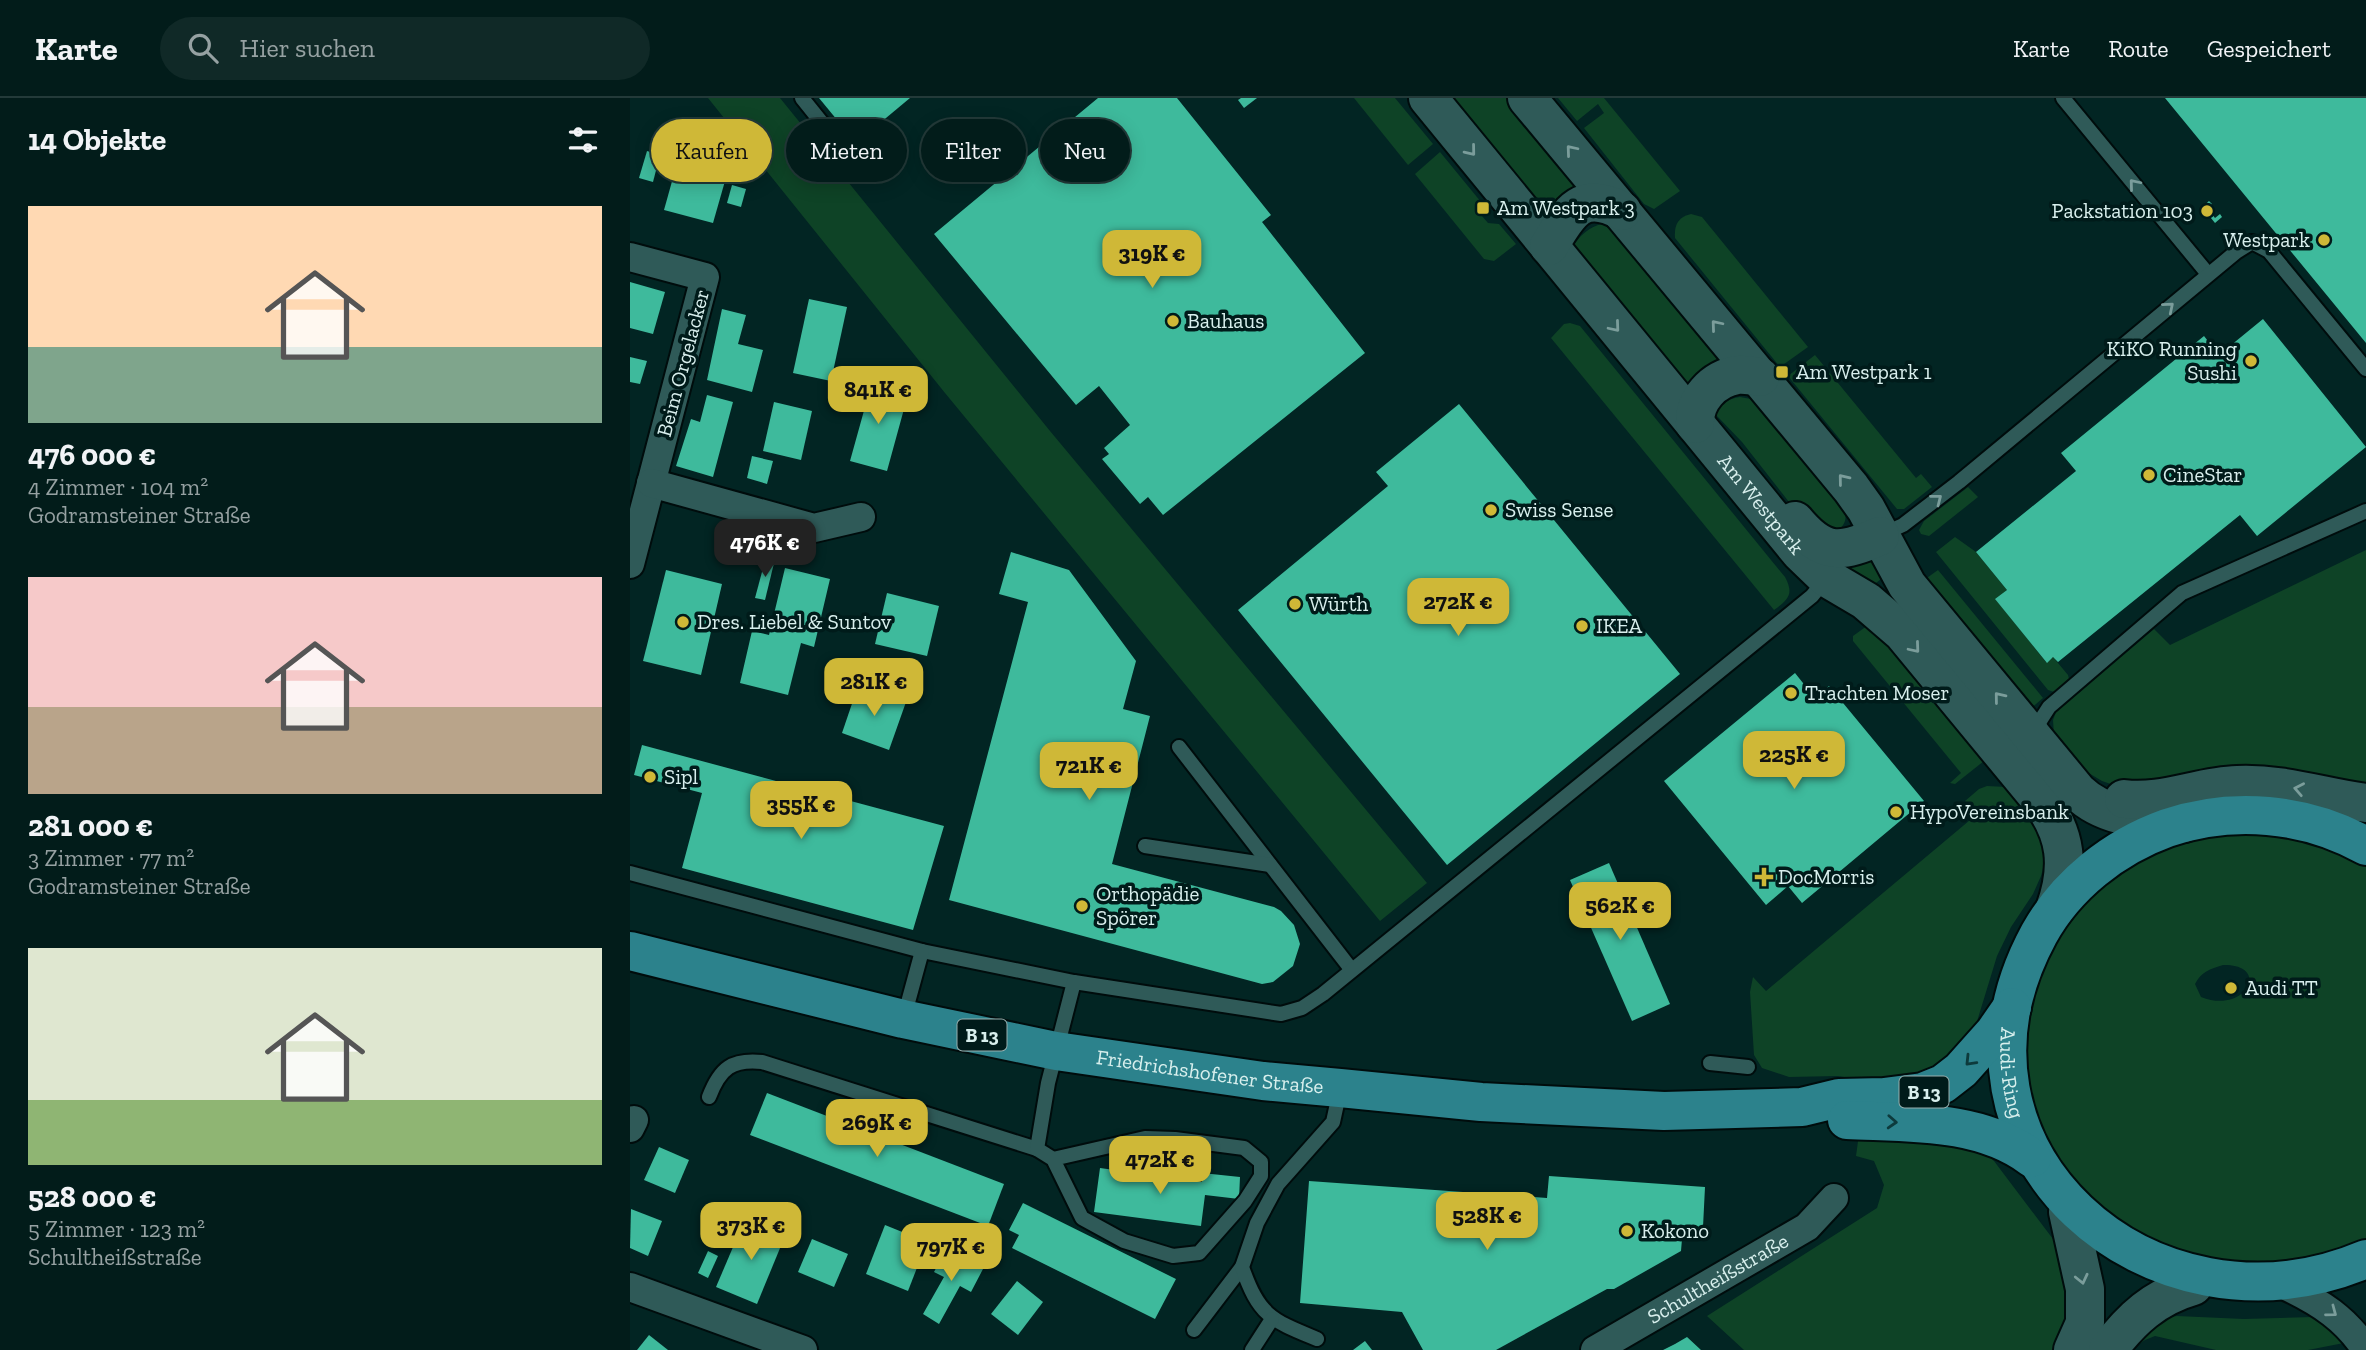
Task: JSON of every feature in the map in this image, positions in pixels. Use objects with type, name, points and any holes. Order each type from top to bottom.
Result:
[{"type":"main road","name":"Am Westpark","points":[[1428,98],[1800,552],[1826,578],[1866,601],[1902,632],[2046,807],[2059,832],[2064,860],[2064,878],[2055,909]]},
{"type":"main road","points":[[1527,98],[1850,488],[1907,585],[2078,792],[2098,807],[2122,816],[2184,822]]},
{"type":"main road","points":[[1549,246],[1569,215],[1587,202],[1608,203],[1622,211]]},
{"type":"main road","points":[[1695,424],[1695,413],[1712,387],[1741,374],[1760,377]]},
{"type":"main road","points":[[1729,467],[1765,490],[1805,534],[1822,546],[1847,548],[1880,536]]},
{"type":"main road","points":[[2052,760],[2111,797],[2131,800],[2157,799],[2206,788],[2259,784],[2288,787],[2366,803]]},
{"type":"main road","name":"Audi-Ring","points":[[2356,836],[2293,819],[2228,815],[2184,822],[2142,838],[2104,861],[2055,909],[2039,935],[2025,965],[2012,1007],[2007,1050],[2011,1094],[2032,1158],[2068,1212],[2100,1242],[2119,1255],[2157,1274],[2193,1286],[2244,1292],[2288,1287],[2329,1277],[2366,1259]]},
{"type":"main road","name":"Friedrichshofener Straße","points":[[630,951],[903,1018],[1056,1051],[1263,1080],[1481,1102],[1664,1111],[1802,1107],[1839,1098],[1923,1092],[1943,1084],[1961,1070],[1980,1051],[2012,1007]]},
{"type":"main road","name":"Friedrichshofener Straße","points":[[1802,1107],[1841,1120],[1928,1124],[1971,1131],[2009,1143],[2032,1158]]},
{"type":"main road","points":[[2068,1212],[2085,1289],[2085,1323],[2073,1350]]},
{"type":"main road","points":[[2108,1350],[2138,1314],[2169,1294],[2193,1286]]},
{"type":"street","name":"Beim Orgelacker","points":[[630,257],[705,276],[651,483],[635,523],[630,564]]},
{"type":"street","points":[[651,483],[814,528],[861,517]]},
{"type":"street","name":"Schultheißstraße","points":[[1595,1350],[1807,1227],[1834,1198]]},
{"type":"street","points":[[630,1287],[803,1350]]},
{"type":"street","points":[[2288,1287],[2332,1310],[2366,1350]]},
{"type":"lane","points":[[802,98],[819,119]]},
{"type":"lane","points":[[2063,98],[2208,274]]},
{"type":"lane","points":[[1880,536],[1903,525],[1959,482],[2208,274],[2252,243],[2269,251],[2366,369]]},
{"type":"lane","points":[[2052,760],[2038,731],[2045,712],[2182,593],[2366,511]]},
{"type":"lane","points":[[630,873],[922,951],[1074,982],[1281,1014],[1302,1008],[1323,994],[1812,596],[1826,578]]},
{"type":"lane","points":[[1179,747],[1351,970]]},
{"type":"lane","points":[[1145,846],[1270,865]]},
{"type":"lane","points":[[903,1018],[922,951]]},
{"type":"lane","points":[[1037,1149],[1048,1083],[1074,982]]},
{"type":"lane","points":[[709,1097],[713,1086],[733,1063],[742,1060],[762,1062],[1037,1149],[1053,1159],[1082,1218],[1124,1241],[1172,1256],[1199,1253],[1245,1200],[1261,1177],[1261,1162],[1244,1148],[1175,1139],[1145,1138],[1053,1159]]},
{"type":"lane","points":[[1710,1063],[1748,1067]]},
{"type":"lane","points":[[1194,1330],[1242,1267],[1257,1223],[1278,1185],[1333,1122],[1340,1088]]},
{"type":"lane","points":[[1242,1267],[1258,1303],[1272,1319],[1317,1339]]},
{"type":"lane","points":[[1252,1350],[1272,1319]]},
{"type":"green space","points":[[708,98],[780,98],[797,119],[786,119],[786,182],[848,182],[1050,431],[1427,883],[1380,921],[945,393],[772,178],[772,119],[725,119]]},
{"type":"green space","points":[[1354,98],[1395,98],[1433,144],[1408,165]]},
{"type":"green space","points":[[1447,98],[1514,98],[1580,188],[1562,196],[1545,214]]},
{"type":"green space","points":[[1558,98],[1604,98],[1680,191],[1654,209],[1644,204],[1584,128],[1604,113],[1598,104],[1577,121]]},
{"type":"green space","points":[[1440,152],[1481,202],[1475,208],[1488,223],[1499,224],[1516,244],[1494,261],[1484,259],[1415,174]]},
{"type":"green space","points":[[1691,214],[1702,217],[1808,347],[1780,367],[1675,238],[1678,222]]},
{"type":"green space","points":[[1609,222],[1723,361],[1700,370],[1684,390],[1569,253],[1585,232]]},
{"type":"green space","points":[[1564,324],[1580,326],[1785,577],[1789,588],[1788,596],[1774,610],[1551,338]]},
{"type":"green space","points":[[1815,355],[1916,478],[1921,474],[1932,487],[1904,509],[1897,509],[1788,376]]},
{"type":"green space","points":[[1740,397],[1758,402],[1841,505],[1845,519],[1837,532],[1811,530],[1742,442],[1716,415],[1725,402]]},
{"type":"green space","points":[[1968,487],[1978,497],[1929,536],[1921,534],[1919,530],[1924,521]]},
{"type":"green space","points":[[1955,537],[1976,552],[2007,590],[1996,600],[2046,662],[2053,657],[2068,675],[2069,679],[2054,692],[2048,690],[1936,552]]},
{"type":"green space","points":[[2366,550],[2366,790],[2122,788],[2102,781],[2082,769],[2054,735],[2053,720],[2056,712],[2154,629],[2170,645]]},
{"type":"green space","points":[[1868,552],[1881,579],[1866,591],[1838,576],[1845,560]]},
{"type":"green space","points":[[1938,570],[2043,698],[2029,710],[1924,580]]},
{"type":"green space","points":[[1871,623],[1989,757],[1955,784],[1950,783],[1961,773],[1853,641],[1853,636]]},
{"type":"green space","points":[[1987,786],[2006,787],[2032,810],[2046,857],[2033,894],[2011,927],[1997,956],[1975,1028],[1937,1071],[1881,1083],[1838,1076],[1789,1077],[1762,1068],[1754,1055],[1750,992],[1753,977],[1766,991],[1976,815],[1965,801]]},
{"type":"green space","points":[[2223,831],[2286,833],[2366,864],[2366,1241],[2349,1252],[2200,1273],[2071,1194],[2025,1089],[2026,1012],[2063,925],[2106,879],[2161,847]],"holes":[[[2223,965],[2238,967],[2247,972],[2249,979],[2241,995],[2217,1001],[2201,997],[2195,984],[2203,974]]]},
{"type":"green space","points":[[1859,1134],[1949,1140],[1982,1151],[1994,1161],[2059,1247],[2075,1280],[2063,1350],[1744,1350],[1707,1316],[1877,1208],[1884,1185],[1874,1161],[1856,1156]]},
{"type":"green space","points":[[2177,1316],[2244,1319],[2313,1317],[2327,1322],[2349,1342],[2308,1350],[2216,1350],[2155,1336],[2131,1346],[2164,1318]]},
{"type":"building","points":[[819,98],[910,98],[885,119],[836,119]]},
{"type":"building","name":"Bauhaus","points":[[1098,98],[1177,98],[1271,215],[1262,222],[1365,353],[1163,515],[1148,497],[1140,504],[1102,459],[1109,454],[1104,448],[1130,425],[1099,386],[1076,405],[934,234],[997,182],[1026,182],[1026,158],[1040,146],[1040,182],[1130,182],[1130,119],[1073,119]]},
{"type":"building","points":[[1257,98],[1244,108],[1238,100]]},
{"type":"building","name":"Westpark","points":[[2165,98],[2366,98],[2366,343],[2197,137]]},
{"type":"building","points":[[647,151],[651,152],[651,181],[639,178]]},
{"type":"building","points":[[672,182],[725,182],[713,223],[664,210]]},
{"type":"building","points":[[732,185],[746,189],[741,207],[727,203]]},
{"type":"building","name":"Packstation 103","points":[[2209,201],[2212,204],[2207,208],[2215,218],[2220,214],[2222,217],[2215,223],[2202,207]]},
{"type":"building","points":[[630,282],[665,292],[653,334],[630,328]]},
{"type":"building","points":[[809,299],[847,307],[831,381],[793,373]]},
{"type":"building","points":[[722,309],[746,315],[738,344],[763,350],[752,392],[707,380]]},
{"type":"building","points":[[2263,319],[2366,447],[2257,536],[2240,515],[2058,662],[2053,657],[2047,663],[1995,599],[2007,590],[1976,552],[2076,471],[2061,453],[2204,336],[2219,355]]},
{"type":"building","points":[[630,357],[647,361],[640,384],[630,382]]},
{"type":"building","points":[[875,371],[893,376],[885,404],[904,409],[887,471],[850,461]]},
{"type":"building","points":[[707,395],[733,402],[713,477],[676,466],[691,419],[700,422]]},
{"type":"building","points":[[774,402],[812,411],[801,460],[763,451]]},
{"type":"building","points":[[1459,404],[1680,674],[1447,865],[1238,610],[1388,486],[1376,472]]},
{"type":"building","points":[[752,456],[773,461],[767,484],[747,478]]},
{"type":"building","points":[[746,545],[761,549],[758,564],[742,561]]},
{"type":"building","points":[[1011,552],[1069,570],[1136,661],[1123,709],[1150,716],[1112,864],[1281,911],[1294,925],[1300,944],[1293,966],[1273,982],[1262,984],[949,900],[1028,602],[999,594]]},
{"type":"building","points":[[766,557],[775,559],[765,600],[755,598]]},
{"type":"building","points":[[785,568],[830,579],[814,647],[801,643],[788,695],[740,683],[752,631],[769,635]]},
{"type":"building","name":"Dres. Liebel & Suntov","points":[[666,570],[722,584],[701,675],[643,661]]},
{"type":"building","points":[[887,593],[939,606],[927,656],[875,644]]},
{"type":"building","points":[[1795,673],[1815,698],[1829,686],[1924,801],[1802,903],[1788,886],[1766,905],[1664,781]]},
{"type":"building","points":[[858,686],[906,702],[889,750],[842,733]]},
{"type":"building","points":[[642,745],[944,826],[913,930],[682,868],[702,793],[634,775]]},
{"type":"building","points":[[1609,863],[1670,1004],[1632,1021],[1570,880]]},
{"type":"building","points":[[767,1093],[1004,1184],[988,1226],[750,1135]]},
{"type":"building","points":[[659,1147],[689,1160],[675,1193],[644,1180]]},
{"type":"building","points":[[1100,1168],[1202,1182],[1202,1173],[1240,1177],[1239,1199],[1205,1195],[1201,1226],[1094,1212]]},
{"type":"building","points":[[1549,1176],[1705,1187],[1703,1227],[1682,1239],[1681,1251],[1496,1350],[1423,1350],[1402,1312],[1300,1303],[1309,1181],[1547,1198]]},
{"type":"building","points":[[1023,1203],[1176,1279],[1155,1319],[1012,1248],[1019,1235],[1009,1230]]},
{"type":"building","points":[[631,1209],[662,1221],[648,1256],[630,1248]]},
{"type":"building","points":[[745,1219],[785,1236],[757,1304],[716,1287]]},
{"type":"building","points":[[885,1225],[927,1242],[908,1291],[866,1274]]},
{"type":"building","points":[[812,1239],[848,1254],[834,1287],[798,1272]]},
{"type":"building","points":[[946,1249],[983,1269],[971,1292],[960,1286],[939,1324],[923,1314],[944,1277],[934,1272]]},
{"type":"building","points":[[708,1251],[718,1256],[708,1278],[698,1273]]},
{"type":"building","points":[[1017,1281],[1043,1302],[1018,1335],[991,1314]]},
{"type":"building","points":[[649,1335],[668,1350],[637,1350]]},
{"type":"building","points":[[1687,1337],[1701,1350],[1663,1350],[1675,1344]]},
{"type":"building","points":[[1365,1341],[1372,1350],[1353,1350]]},
{"type":"place","name":"Am Westpark 3","points":[[1483,208]]},
{"type":"place","name":"Packstation 103","points":[[2207,211]]},
{"type":"place","name":"Westpark","points":[[2324,240]]},
{"type":"place","name":"Bauhaus","points":[[1173,321]]},
{"type":"place","name":"KiKO Running Sushi","points":[[2251,361]]},
{"type":"place","name":"Am Westpark 1","points":[[1782,372]]},
{"type":"place","name":"CineStar","points":[[2149,475]]},
{"type":"place","name":"Swiss Sense","points":[[1491,510]]},
{"type":"place","name":"Würth","points":[[1295,604]]},
{"type":"place","name":"Dres. Liebel & Suntov","points":[[683,622]]},
{"type":"place","name":"IKEA","points":[[1582,626]]},
{"type":"place","name":"Trachten Moser","points":[[1791,693]]},
{"type":"place","name":"Sipl","points":[[650,777]]},
{"type":"place","name":"HypoVereinsbank","points":[[1896,812]]},
{"type":"place","name":"DocMorris","points":[[1764,877]]},
{"type":"place","name":"Orthopädie Spörer","points":[[1082,906]]},
{"type":"place","name":"Audi TT","points":[[2231,988]]},
{"type":"place","name":"Kokono","points":[[1627,1231]]}]
